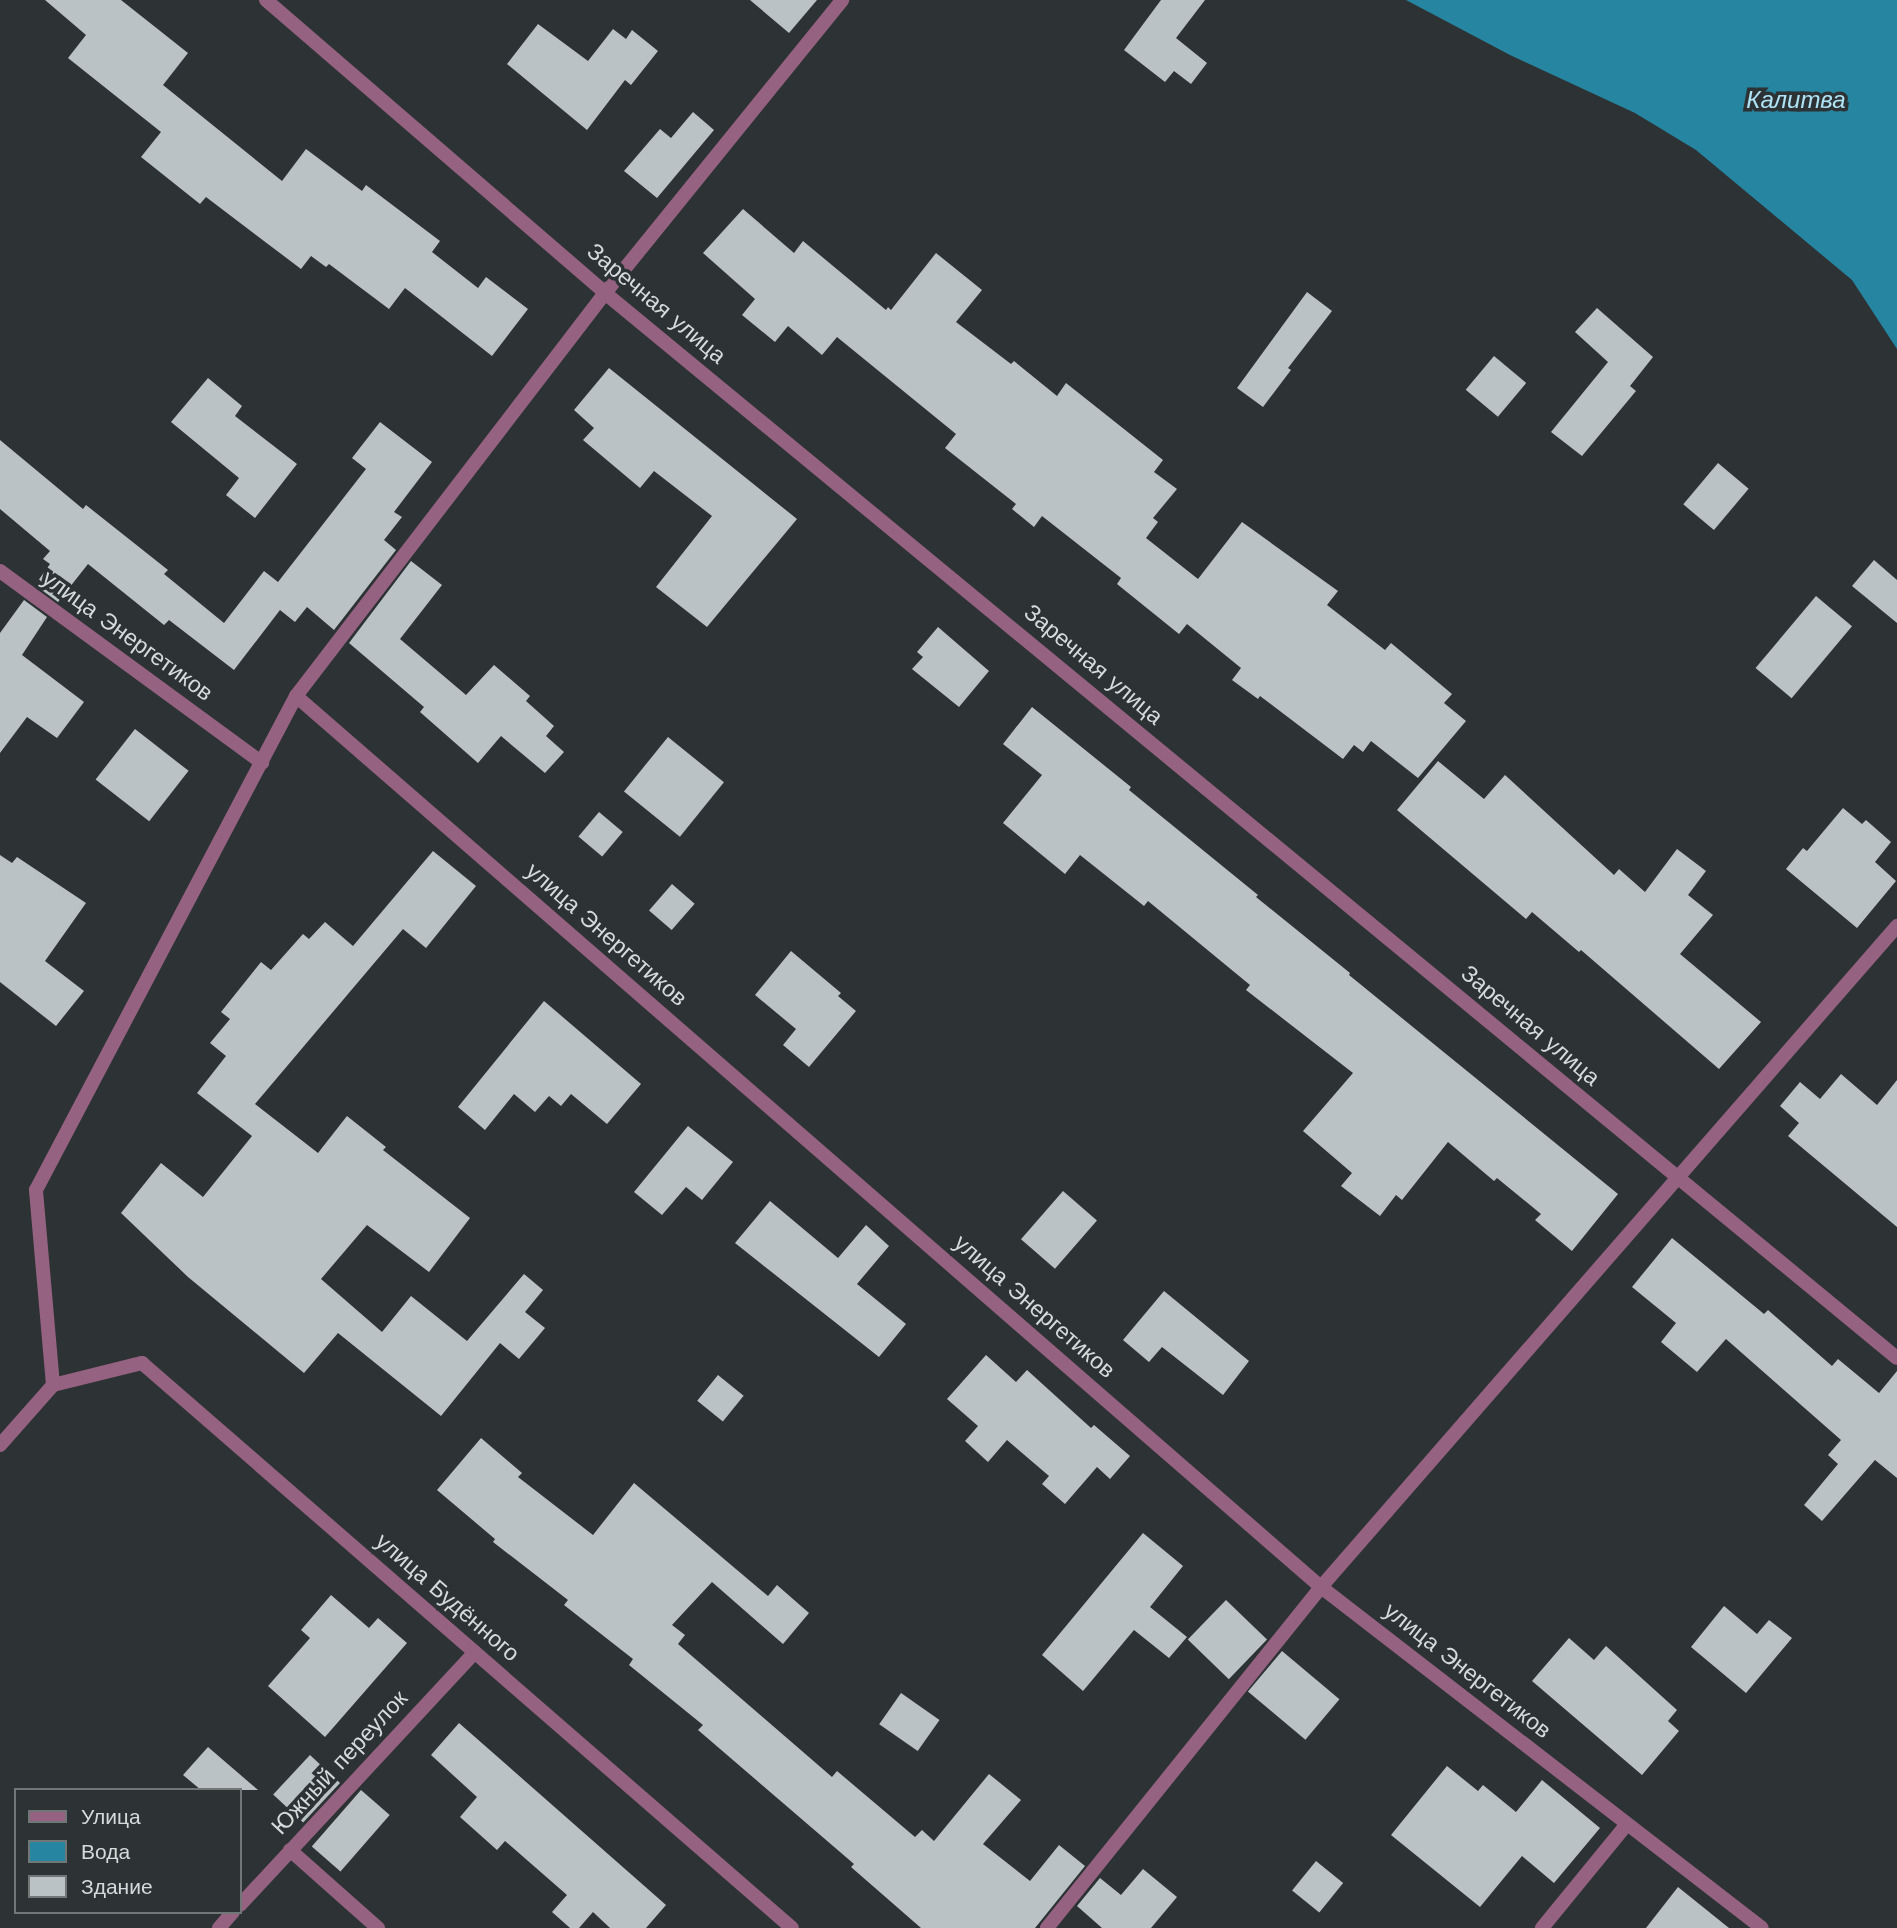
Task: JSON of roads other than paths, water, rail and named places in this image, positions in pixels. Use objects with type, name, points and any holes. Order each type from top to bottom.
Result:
[{"type":"street","name":"Заречная улица","points":[[266,0],[605,293],[1897,1358]]},
{"type":"street","points":[[2,1438],[53,1385],[36,1191],[296,696],[605,293],[842,0]]},
{"type":"street","name":"улица Энергетиков","points":[[0,571],[262,763]]},
{"type":"street","name":"улица Энергетиков","points":[[296,696],[1321,1587],[1762,1928]]},
{"type":"street","points":[[1047,1928],[1321,1587],[1897,926]]},
{"type":"street","name":"улица Будённого","points":[[53,1385],[142,1363],[792,1928]]},
{"type":"street","name":"Южный переулок","points":[[242,1903],[475,1652]]},
{"type":"street","points":[[1542,1928],[1627,1824]]},
{"type":"street","points":[[290,1850],[378,1928]]},
{"type":"street","points":[[219,1928],[231,1914]]},
{"type":"water","name":"Калитва","points":[[1406,0],[1897,0],[1897,349],[1852,280],[1696,150],[1635,113],[1510,55]]}]
